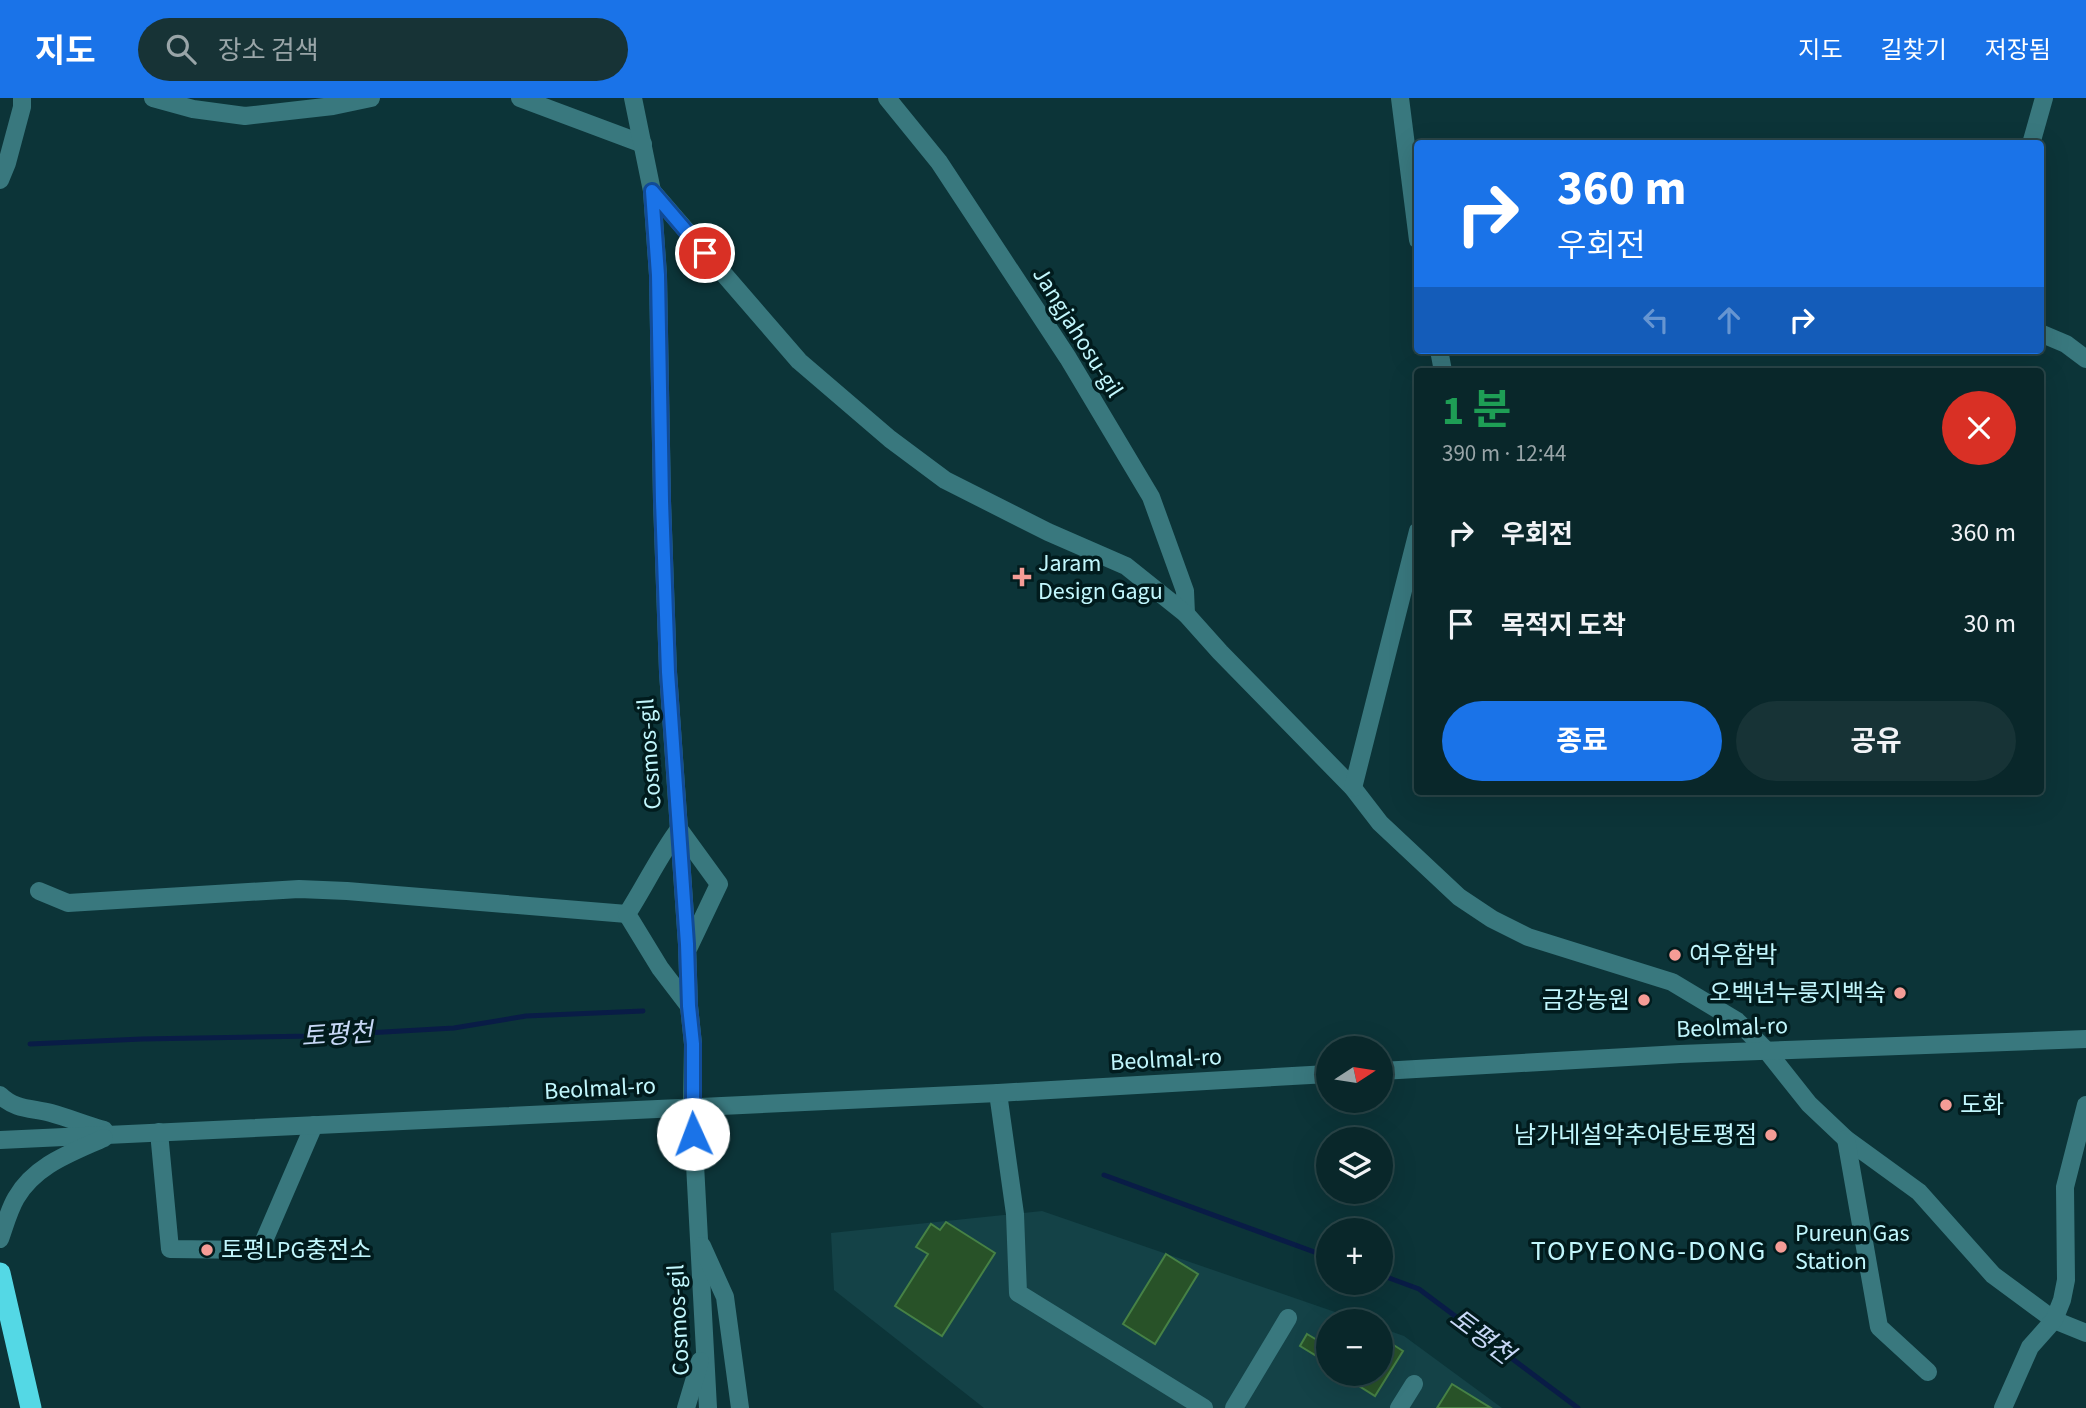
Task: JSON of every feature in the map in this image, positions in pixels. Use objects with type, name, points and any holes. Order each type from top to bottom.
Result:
[{"type":"highway","points":[[0,1273],[31,1408]]},
{"type":"street","points":[[0,180],[7,163],[22,98]]},
{"type":"street","points":[[153,98],[193,108],[245,116],[277,105],[333,106],[371,98]]},
{"type":"street","points":[[520,98],[643,144]]},
{"type":"street","name":"Cosmos-gil","points":[[633,98],[652,191],[658,275],[668,672],[693,1044],[691,1108],[708,1408]]},
{"type":"street","name":"Jangjahosu-gil","points":[[887,98],[939,162],[1068,358],[1151,497],[1185,591],[1186,614]]},
{"type":"street","points":[[1400,98],[1414,208]]},
{"type":"street","points":[[2032,140],[2044,98]]},
{"type":"street","points":[[652,191],[799,361],[890,439],[946,480],[1048,532],[1126,566],[1186,614],[1353,788],[1380,823],[1459,897],[1492,919],[1528,937],[1672,982],[1737,1021],[1766,1051],[1809,1104],[1846,1139],[1919,1192],[1993,1275],[2054,1320],[2086,1333]]},
{"type":"street","points":[[2044,335],[2066,344],[2086,359]]},
{"type":"street","points":[[1353,788],[1414,547]]},
{"type":"street","points":[[627,914],[643,890],[659,857],[679,829],[719,884],[687,950]]},
{"type":"street","points":[[39,891],[68,903],[299,890],[347,891],[627,914]]},
{"type":"street","points":[[627,914],[660,968],[689,1006]]},
{"type":"street","name":"Beolmal-ro","points":[[1393,1070],[1766,1051],[2086,1040]]},
{"type":"street","name":"Beolmal-ro","points":[[0,1140],[998,1093],[1316,1075]]},
{"type":"street","points":[[998,1093],[1015,1214],[1018,1293],[1204,1408]]},
{"type":"street","points":[[0,1095],[6,1101],[23,1108],[47,1112],[114,1133]]},
{"type":"street","points":[[2003,1408],[2030,1348],[2054,1320],[2062,1300],[2066,1280],[2065,1187],[2086,1105]]},
{"type":"street","points":[[159,1132],[170,1249],[260,1250],[314,1125]]},
{"type":"street","points":[[0,1239],[16,1198],[36,1173],[53,1161],[114,1133]]},
{"type":"street","points":[[1846,1139],[1879,1327],[1928,1372]]},
{"type":"street","points":[[698,1238],[725,1297],[740,1408]]},
{"type":"street","points":[[1234,1408],[1288,1318]]},
{"type":"street","points":[[686,1408],[703,1349]]},
{"type":"street","points":[[1399,1408],[1414,1384]]},
{"type":"shaded area","points":[[1042,1211],[1326,1309],[1316,1309],[1316,1386],[1393,1386],[1393,1332],[1404,1336],[1502,1408],[984,1408],[834,1290],[831,1233]]},
{"type":"building","points":[[946,1222],[995,1253],[942,1336],[895,1306],[928,1254],[916,1247],[931,1224],[940,1230]]},
{"type":"building","points":[[1166,1254],[1198,1274],[1155,1344],[1123,1324]]},
{"type":"building","points":[[1307,1334],[1316,1339],[1316,1353],[1315,1355],[1300,1346]]},
{"type":"building","points":[[1393,1345],[1403,1351],[1393,1367]]},
{"type":"building","points":[[1452,1384],[1491,1408],[1437,1408]]},
{"type":"building","points":[[1359,1386],[1381,1386],[1375,1396]]},
{"type":"waterway","name":"토평천","points":[[30,1044],[314,1036],[454,1028],[526,1016],[643,1011]]},
{"type":"waterway","name":"토평천","points":[[1104,1175],[1316,1253]]},
{"type":"waterway","name":"토평천","points":[[1393,1279],[1419,1289],[1578,1408]]},
{"type":"place","name":"Jaram Design Gagu","points":[[1022,577]]},
{"type":"place","name":"여우함박","points":[[1675,955]]},
{"type":"place","name":"오백년누룽지백숙","points":[[1900,993]]},
{"type":"place","name":"금강농원","points":[[1644,1000]]},
{"type":"place","name":"도화","points":[[1946,1105]]},
{"type":"place","name":"남가네설악추어탕토평점","points":[[1771,1135]]},
{"type":"place","name":"Pureun Gas Station","points":[[1781,1247]]},
{"type":"place","name":"토평LPG충전소","points":[[207,1250]]},
{"type":"district","name":"TOPYEONG-DONG","points":[[1649,1250]]},
{"type":"route","points":[[693,1134],[693,1044],[668,672],[658,275],[652,191],[705,253]]}]
